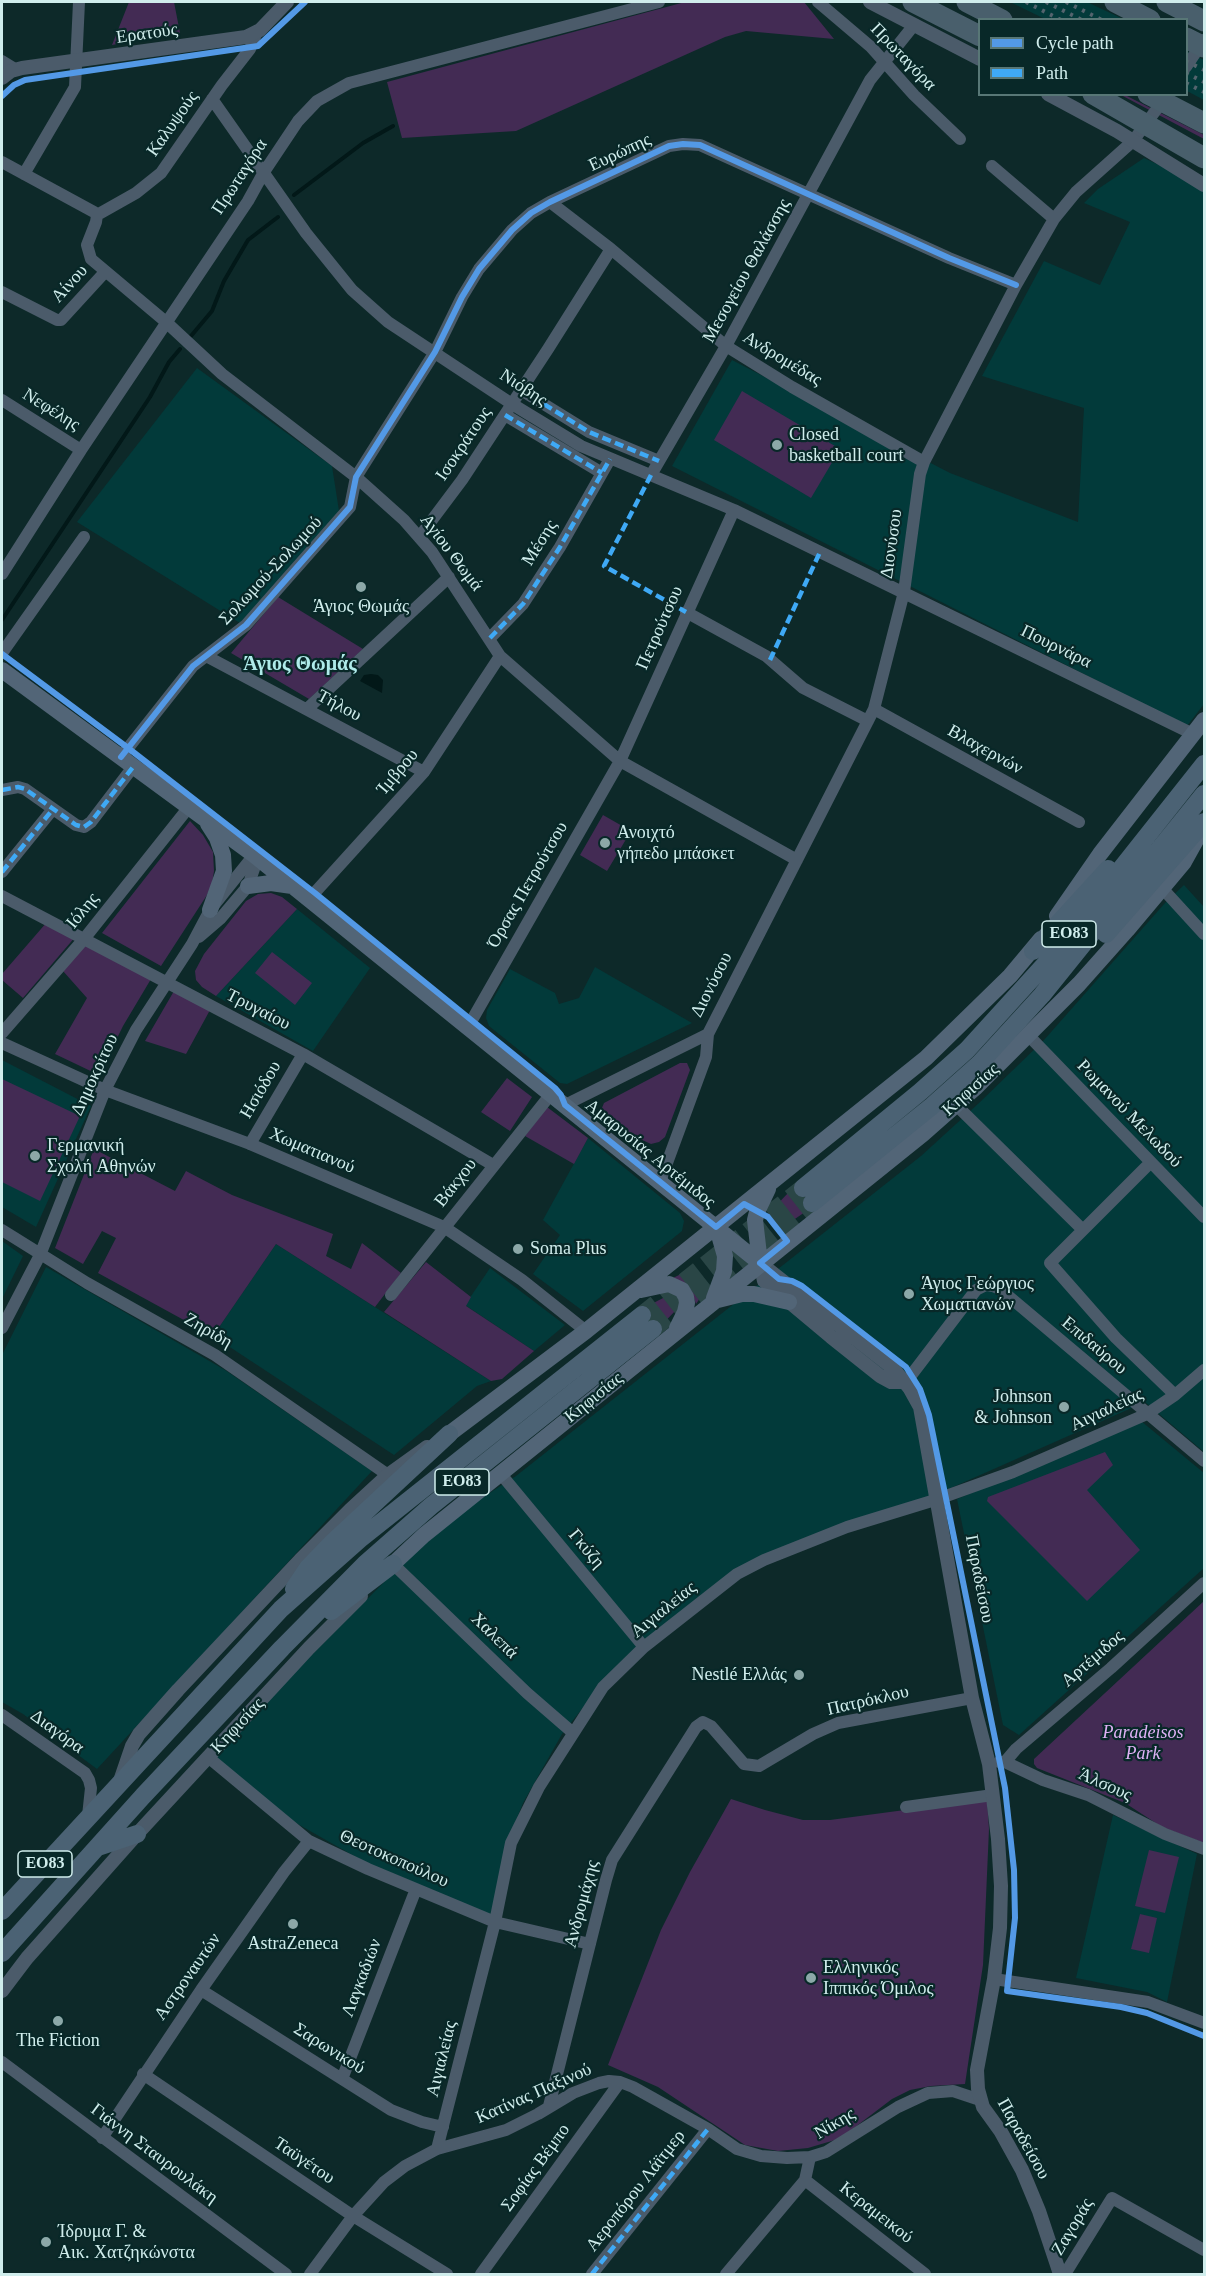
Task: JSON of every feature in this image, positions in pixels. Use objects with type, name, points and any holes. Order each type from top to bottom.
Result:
[{"type":"highway","points":[[913,2],[978,35]]},
{"type":"highway","points":[[967,2],[998,18]]},
{"type":"highway","points":[[1114,2],[1146,18]]},
{"type":"highway","points":[[1167,2],[1204,21]]},
{"type":"highway","points":[[1188,39],[1204,47]]},
{"type":"highway","points":[[1096,96],[1204,158]]},
{"type":"highway","points":[[1152,96],[1204,123]]},
{"type":"main road","name":"Αμαρυσίας Αρτέμιδος","points":[[2,672],[254,855],[760,1263]]},
{"type":"main road","name":"Κηφισίας","points":[[449,1434],[586,1331],[926,1058],[984,1003],[1033,951],[1100,854],[1204,720]]},
{"type":"main road","name":"Κηφισίας","points":[[1204,764],[1047,962],[967,1050],[807,1196],[956,1085],[979,1064],[1042,995],[1204,794]]},
{"type":"main road","points":[[1033,951],[1204,764]]},
{"type":"main road","points":[[204,818],[217,838],[223,855],[224,870],[210,910]]},
{"type":"main road","name":"Κηφισίας","points":[[393,1564],[424,1534],[956,1105],[1029,1036],[1079,984],[1184,862],[1204,823]]},
{"type":"main road","points":[[1042,995],[1111,928],[1204,823]]},
{"type":"main road","points":[[249,886],[271,883],[293,886]]},
{"type":"main road","points":[[760,1263],[755,1220],[760,1203],[771,1183]]},
{"type":"main road","points":[[711,1303],[724,1271],[725,1256],[716,1227]]},
{"type":"main road","points":[[635,1292],[669,1284],[682,1290],[686,1297],[685,1312],[674,1334]]},
{"type":"main road","points":[[711,1303],[728,1297],[754,1294],[789,1302]]},
{"type":"main road","name":"Κηφισίας","points":[[2,1911],[120,1780],[281,1608],[360,1539],[648,1322],[365,1564],[282,1648],[2,1953]]},
{"type":"main road","points":[[281,1608],[308,1568],[333,1542],[449,1434]]},
{"type":"main road","points":[[282,1648],[393,1564]]},
{"type":"main road","points":[[96,1848],[136,1834]]},
{"type":"main road","points":[[2,1969],[36,1915]]},
{"type":"street","points":[[24,174],[73,92],[78,62],[79,2]]},
{"type":"street","name":"Ερατούς","points":[[2,78],[15,69],[237,39],[257,32],[287,2]]},
{"type":"street","name":"Πρωταγόρα","points":[[2,574],[81,450],[248,201],[264,172],[309,108],[322,97],[340,87],[659,2]]},
{"type":"street","name":"Πρωταγόρα","points":[[818,2],[885,61],[914,95],[960,140]]},
{"type":"street","points":[[870,2],[978,58]]},
{"type":"street","name":"Μεσογείου Θαλάσσης","points":[[651,475],[726,346],[870,80],[914,25]]},
{"type":"street","name":"Καλυψούς","points":[[97,215],[136,193],[162,173],[212,99],[250,49],[257,32]]},
{"type":"street","points":[[1188,64],[1204,40]]},
{"type":"street","points":[[2,60],[15,69]]},
{"type":"street","points":[[1052,96],[1138,137],[1204,185]]},
{"type":"street","name":"Διονύσου","points":[[660,1182],[705,1057],[708,1034],[874,709],[904,592],[920,474],[924,462],[1016,285],[1054,219],[1076,192],[1138,137],[1166,96]]},
{"type":"street","name":"Νιόβης","points":[[212,99],[306,233],[352,290],[369,307],[512,404],[581,446],[734,510],[904,592]]},
{"type":"street","name":"Ευρώπης","points":[[356,477],[435,352],[462,297],[479,269],[512,230],[531,213],[550,202],[669,146],[700,145],[718,152],[949,258],[1016,285]]},
{"type":"street","points":[[2,162],[97,215]]},
{"type":"street","points":[[992,166],[1054,219]]},
{"type":"street","name":"Ανδρομέδας","points":[[550,202],[611,249],[726,346],[792,387],[924,462]]},
{"type":"street","name":"Αγίου Θωμά","points":[[97,215],[87,245],[91,259],[166,322],[222,374],[356,477],[420,536],[500,656],[620,761],[797,860]]},
{"type":"street","name":"Ισοκράτους","points":[[420,536],[452,494],[505,415],[611,249]]},
{"type":"street","name":"Αίνου","points":[[2,292],[61,320],[105,272]]},
{"type":"street","points":[[521,390],[589,432],[659,461]]},
{"type":"street","name":"Νεφέλης","points":[[2,400],[81,450]]},
{"type":"street","points":[[505,415],[602,473]]},
{"type":"street","name":"Μέσης","points":[[490,638],[523,604],[560,546],[610,459]]},
{"type":"street","name":"Σολωμού-Σολωμού","points":[[53,809],[76,825],[84,827],[91,822],[127,762],[193,666],[246,625],[350,507],[356,477]]},
{"type":"street","name":"Πετρούτσου","points":[[620,761],[734,510]]},
{"type":"street","points":[[2,653],[84,537]]},
{"type":"street","points":[[307,710],[449,577]]},
{"type":"street","name":"Πουρνάρα","points":[[904,592],[1193,734]]},
{"type":"street","points":[[686,612],[766,656],[803,688],[868,721]]},
{"type":"street","name":"Τήλου","points":[[206,656],[424,771]]},
{"type":"street","name":"Ίμβρου","points":[[309,899],[424,771],[500,656]]},
{"type":"street","name":"Βλαχερνών","points":[[874,709],[1079,822]]},
{"type":"street","name":"Όρσας Πετρούτσου","points":[[468,1027],[620,761]]},
{"type":"street","points":[[2,790],[18,787],[25,789],[53,809],[2,872]]},
{"type":"street","name":"Ιόλης","points":[[2,1033],[84,939],[189,807]]},
{"type":"street","points":[[249,886],[255,866],[254,855]]},
{"type":"street","name":"Δημοκρίτου","points":[[2,1328],[40,1255],[105,1090],[136,1030],[192,944],[210,910],[254,855]]},
{"type":"street","name":"Δημοκρίτου","points":[[192,944],[220,919],[249,886]]},
{"type":"street","points":[[1162,888],[1204,934]]},
{"type":"street","name":"Τρυγαίου","points":[[2,896],[303,1054],[493,1165]]},
{"type":"street","name":"Διονύσου","points":[[565,1105],[708,1034]]},
{"type":"street","name":"Ρωμανού Μελωδού","points":[[1029,1036],[1204,1216]]},
{"type":"street","name":"Χωματιανού","points":[[2,1043],[105,1090],[250,1144],[444,1227],[522,1280],[586,1331]]},
{"type":"street","name":"Ησιόδου","points":[[250,1144],[303,1054]]},
{"type":"street","name":"Βάκχου","points":[[392,1295],[551,1094]]},
{"type":"street","points":[[956,1105],[1083,1230]]},
{"type":"street","points":[[1150,1163],[1050,1263],[1116,1338],[1174,1395]]},
{"type":"street","name":"Ζηρίδη","points":[[2,1230],[40,1255],[215,1355],[388,1475]]},
{"type":"street","points":[[760,1263],[764,1281],[789,1302],[880,1376],[891,1382],[906,1382]]},
{"type":"street","name":"Παραδείσου","points":[[760,1263],[894,1369],[906,1382],[922,1415],[935,1500],[972,1698],[989,1764],[993,1795],[1001,1906],[994,1979],[977,2070],[978,2089],[980,2100],[1022,2170],[1040,2211],[1060,2274]]},
{"type":"street","name":"Επιδαύρου","points":[[906,1382],[976,1290],[986,1285],[1000,1289],[1204,1461]]},
{"type":"street","name":"Αιγιαλείας","points":[[437,2150],[495,1922],[510,1843],[539,1786],[603,1687],[644,1647],[737,1574],[764,1560],[847,1527],[935,1500],[1013,1472],[1147,1413],[1174,1395],[1204,1370]]},
{"type":"street","name":"Κηφισίας","points":[[120,1780],[132,1746],[139,1734],[300,1560],[388,1475],[416,1453],[449,1434]]},
{"type":"street","name":"Γκύζη","points":[[500,1473],[644,1647]]},
{"type":"street","name":"Κηφισίας","points":[[2,1991],[27,1958],[136,1834],[309,1648],[393,1564]]},
{"type":"street","name":"Χαλεπά","points":[[393,1564],[527,1693],[572,1732]]},
{"type":"street","name":"Αρτέμιδος","points":[[1005,1762],[1016,1749],[1111,1668],[1204,1583]]},
{"type":"street","name":"Πατρόκλου","points":[[744,1764],[751,1766],[764,1764],[813,1734],[838,1723],[972,1698]]},
{"type":"street","name":"Διαγόρα","points":[[2,1715],[85,1773],[91,1788],[88,1816]]},
{"type":"street","name":"Ανδρομάχης","points":[[549,2106],[612,1860],[696,1727],[703,1722],[711,1726],[744,1764]]},
{"type":"street","name":"Θεοτοκοπούλου","points":[[209,1758],[309,1841],[495,1922],[590,1944]]},
{"type":"street","points":[[989,1764],[1005,1762]]},
{"type":"street","name":"Άλσους","points":[[1005,1762],[1043,1780],[1088,1795],[1165,1834],[1204,1849]]},
{"type":"street","points":[[906,1807],[993,1795]]},
{"type":"street","name":"Αστροναυτών","points":[[102,2138],[201,1990],[284,1872],[309,1841]]},
{"type":"street","name":"Λαγκαδιών","points":[[342,2079],[416,1889]]},
{"type":"street","points":[[994,1979],[1148,2002],[1204,2023]]},
{"type":"street","name":"Σαρωνικού","points":[[201,1990],[391,2110],[443,2127]]},
{"type":"street","name":"Γιάννη Σταυρουλάκη","points":[[2,2062],[286,2274]]},
{"type":"street","name":"Ταϋγέτου","points":[[143,2074],[353,2216],[447,2274]]},
{"type":"street","name":"Κατίνας Παξινού","points":[[309,2274],[353,2216],[377,2189],[398,2172],[437,2150],[506,2130],[549,2106],[599,2083],[609,2081],[633,2086],[708,2129],[737,2149],[761,2156],[810,2157]]},
{"type":"street","name":"Σοφίας Βέμπο","points":[[481,2274],[620,2082]]},
{"type":"street","name":"Νίκης","points":[[726,2274],[805,2180],[810,2157],[835,2148],[898,2107],[928,2093],[953,2091],[980,2100]]},
{"type":"street","name":"Αεροπόρου Λάϊτμερ","points":[[592,2274],[708,2129]]},
{"type":"street","name":"Κεραμεικού","points":[[805,2180],[925,2274]]},
{"type":"street","name":"Ζαγοράς","points":[[1065,2274],[1112,2198],[1204,2250]]},
{"type":"shaded area","points":[[1010,2],[1087,2],[1121,18],[1043,18]]},
{"type":"shaded area","points":[[1188,52],[1204,60],[1204,100],[1188,92]]},
{"type":"shaded area","points":[[1144,158],[1204,186],[1204,704],[1187,726],[672,466],[732,360],[950,473],[1078,522],[1084,408],[982,376],[1044,261],[1100,285],[1130,222],[1084,203],[1098,189]]},
{"type":"shaded area","points":[[197,368],[332,466],[339,511],[240,623],[77,522]]},
{"type":"shaded area","points":[[364,675],[378,675],[383,680],[382,693],[360,681]]},
{"type":"shaded area","points":[[1184,885],[1204,907],[1204,1452],[1145,1402],[926,1499],[734,1573],[601,1685],[562,1734],[523,1803],[508,1841],[493,1916],[370,1865],[296,1823],[214,1757],[403,1563],[471,1505],[516,1476],[921,1156],[1044,1040],[1165,903]]},
{"type":"shaded area","points":[[297,909],[370,968],[313,1051],[216,996]]},
{"type":"shaded area","points":[[595,967],[692,1023],[567,1084],[560,1083],[489,1026],[486,1018],[487,1010],[510,969],[555,993],[559,1004],[579,998]]},
{"type":"shaded area","name":"Γερμανική Σχολή Αθηνών","points":[[2,1060],[91,1106],[36,1227],[2,1207]]},
{"type":"shaded area","points":[[588,1138],[680,1213],[684,1221],[682,1231],[583,1311],[533,1274],[560,1235],[543,1220]]},
{"type":"shaded area","points":[[2,1241],[23,1256],[2,1299]]},
{"type":"shaded area","points":[[276,1244],[491,1381],[477,1386],[394,1455],[213,1336]]},
{"type":"shaded area","points":[[46,1267],[225,1370],[372,1471],[97,1769],[23,1714],[2,1702],[2,1355]]},
{"type":"shaded area","points":[[490,1268],[565,1325],[534,1351],[465,1305]]},
{"type":"shaded area","points":[[1141,1421],[1204,1473],[1204,1568],[1019,1735],[1003,1725],[957,1499]]},
{"type":"shaded area","points":[[1113,1815],[1197,1854],[1167,2002],[1147,1992],[1076,1978]]},
{"type":"green space","points":[[129,2],[174,2],[180,33],[112,45]]},
{"type":"green space","points":[[685,2],[804,2],[834,39],[746,31],[725,37],[516,131],[402,138],[387,82]]},
{"type":"green space","points":[[1123,96],[1204,135],[1204,139]]},
{"type":"green space","name":"Closed basketball court","points":[[742,391],[840,449],[811,498],[714,440]]},
{"type":"green space","points":[[278,597],[363,649],[309,699],[231,653]]},
{"type":"green space","name":"Ανοιχτό γήπεδο μπάσκετ","points":[[603,815],[631,831],[607,871],[580,855]]},
{"type":"green space","points":[[190,821],[203,835],[213,852],[212,884],[161,966],[102,933]]},
{"type":"green space","points":[[271,893],[282,897],[297,909],[216,996],[196,980],[195,971],[204,954],[246,901],[258,894]]},
{"type":"green space","points":[[47,922],[76,936],[23,998],[2,980],[2,974]]},
{"type":"green space","points":[[87,941],[151,979],[123,1026],[99,1075],[55,1054],[87,998],[63,971]]},
{"type":"green space","points":[[272,952],[312,983],[295,1005],[255,973]]},
{"type":"green space","points":[[174,991],[210,1010],[186,1054],[145,1041]]},
{"type":"green space","points":[[680,1063],[687,1063],[690,1070],[665,1137],[659,1142],[651,1144],[627,1133],[599,1115],[604,1103]]},
{"type":"green space","points":[[507,1078],[532,1097],[510,1131],[481,1112]]},
{"type":"green space","name":"Γερμανική Σχολή Αθηνών","points":[[2,1079],[80,1116],[40,1201],[2,1182]]},
{"type":"green space","points":[[547,1107],[588,1138],[574,1164],[525,1136]]},
{"type":"green space","points":[[94,1149],[175,1191],[186,1171],[232,1195],[333,1234],[326,1256],[351,1269],[362,1243],[401,1273],[375,1307],[276,1244],[213,1336],[98,1273],[116,1238],[102,1231],[83,1264],[55,1248]]},
{"type":"green space","points":[[789,1192],[805,1212],[779,1230],[767,1215]]},
{"type":"green space","points":[[426,1262],[471,1297],[466,1306],[534,1351],[502,1379],[491,1381],[384,1312]]},
{"type":"green space","points":[[691,1269],[706,1289],[696,1304],[690,1287],[673,1278]]},
{"type":"green space","points":[[665,1297],[674,1300],[676,1310],[655,1332],[638,1311]]},
{"type":"green space","points":[[1105,1452],[1113,1465],[1087,1490],[1140,1550],[1087,1601],[987,1501],[988,1497]]},
{"type":"green space","name":"Paradeisos Park","points":[[1204,1601],[1204,1843],[1162,1827],[1125,1803],[1037,1768],[1034,1759]]},
{"type":"green space","name":"Ελληνικός Ιππικός Όμιλος","points":[[731,1799],[803,1820],[830,1820],[987,1799],[989,1829],[983,1965],[965,2084],[910,2090],[892,2099],[835,2140],[808,2148],[778,2151],[745,2145],[658,2087],[608,2065],[661,1930]]},
{"type":"green space","points":[[1149,1850],[1179,1857],[1165,1913],[1135,1906]]},
{"type":"green space","points":[[1140,1914],[1157,1918],[1149,1953],[1131,1949]]},
{"type":"waterway","points":[[294,195],[363,143],[393,126]]},
{"type":"waterway","points":[[191,336],[212,311],[224,281],[248,240],[278,217]]},
{"type":"waterway","points":[[2,620],[150,397],[169,362],[180,349]]},
{"type":"tunnel","points":[[642,1315],[803,1188]]},
{"type":"tunnel","points":[[653,1329],[812,1203]]},
{"type":"railway","points":[[1026,2],[1057,18]]},
{"type":"railway","points":[[1046,2],[1078,18]]},
{"type":"railway","points":[[1066,2],[1098,18]]},
{"type":"railway","points":[[1188,62],[1204,70]]},
{"type":"railway","points":[[1188,74],[1204,82]]},
{"type":"railway","points":[[1188,84],[1204,92]]},
{"type":"marked path","points":[[521,390],[589,432],[659,461]]},
{"type":"marked path","points":[[505,415],[602,473]]},
{"type":"marked path","points":[[490,638],[523,604],[560,547],[610,459]]},
{"type":"marked path","points":[[651,475],[604,566],[686,612]]},
{"type":"marked path","points":[[770,660],[820,552]]},
{"type":"marked path","points":[[2,790],[18,787],[25,789],[76,825],[84,827],[91,822],[133,767]]},
{"type":"marked path","points":[[2,872],[53,809]]},
{"type":"marked path","points":[[592,2274],[708,2129]]},
{"type":"cycle path","points":[[2,96],[14,85],[25,80],[258,46],[305,2]]},
{"type":"cycle path","points":[[121,757],[193,666],[246,625],[350,507],[356,477],[435,352],[462,297],[479,269],[512,230],[531,213],[550,202],[669,146],[700,145],[949,258],[1016,285]]},
{"type":"cycle path","points":[[2,654],[315,893],[555,1088],[565,1105],[716,1227],[744,1204],[768,1217],[787,1241],[760,1263],[779,1279],[792,1281],[802,1286],[906,1367],[920,1389],[929,1415],[1005,1788],[1014,1870],[1015,1918],[1007,1991],[1121,2007],[1147,2013],[1204,2036]]},
{"type":"place","name":"Closed basketball court","points":[[777,445]]},
{"type":"place","name":"Άγιος Θωμάς","points":[[361,587]]},
{"type":"place","name":"Ανοιχτό γήπεδο μπάσκετ","points":[[605,843]]},
{"type":"place","name":"Γερμανική Σχολή Αθηνών","points":[[35,1156]]},
{"type":"place","name":"Soma Plus","points":[[518,1249]]},
{"type":"place","name":"Άγιος Γεώργιος Χωματιανών","points":[[909,1294]]},
{"type":"place","name":"Johnson & Johnson","points":[[1064,1407]]},
{"type":"place","name":"Nestlé Ελλάς","points":[[799,1675]]},
{"type":"place","name":"AstraZeneca","points":[[293,1924]]},
{"type":"place","name":"Ελληνικός Ιππικός Όμιλος","points":[[811,1978]]},
{"type":"place","name":"The Fiction","points":[[58,2021]]},
{"type":"place","name":"Ίδρυμα Γ. & Αικ. Χατζηκώνστα","points":[[46,2242]]},
{"type":"district","name":"Άγιος Θωμάς","points":[[300,665]]}]
